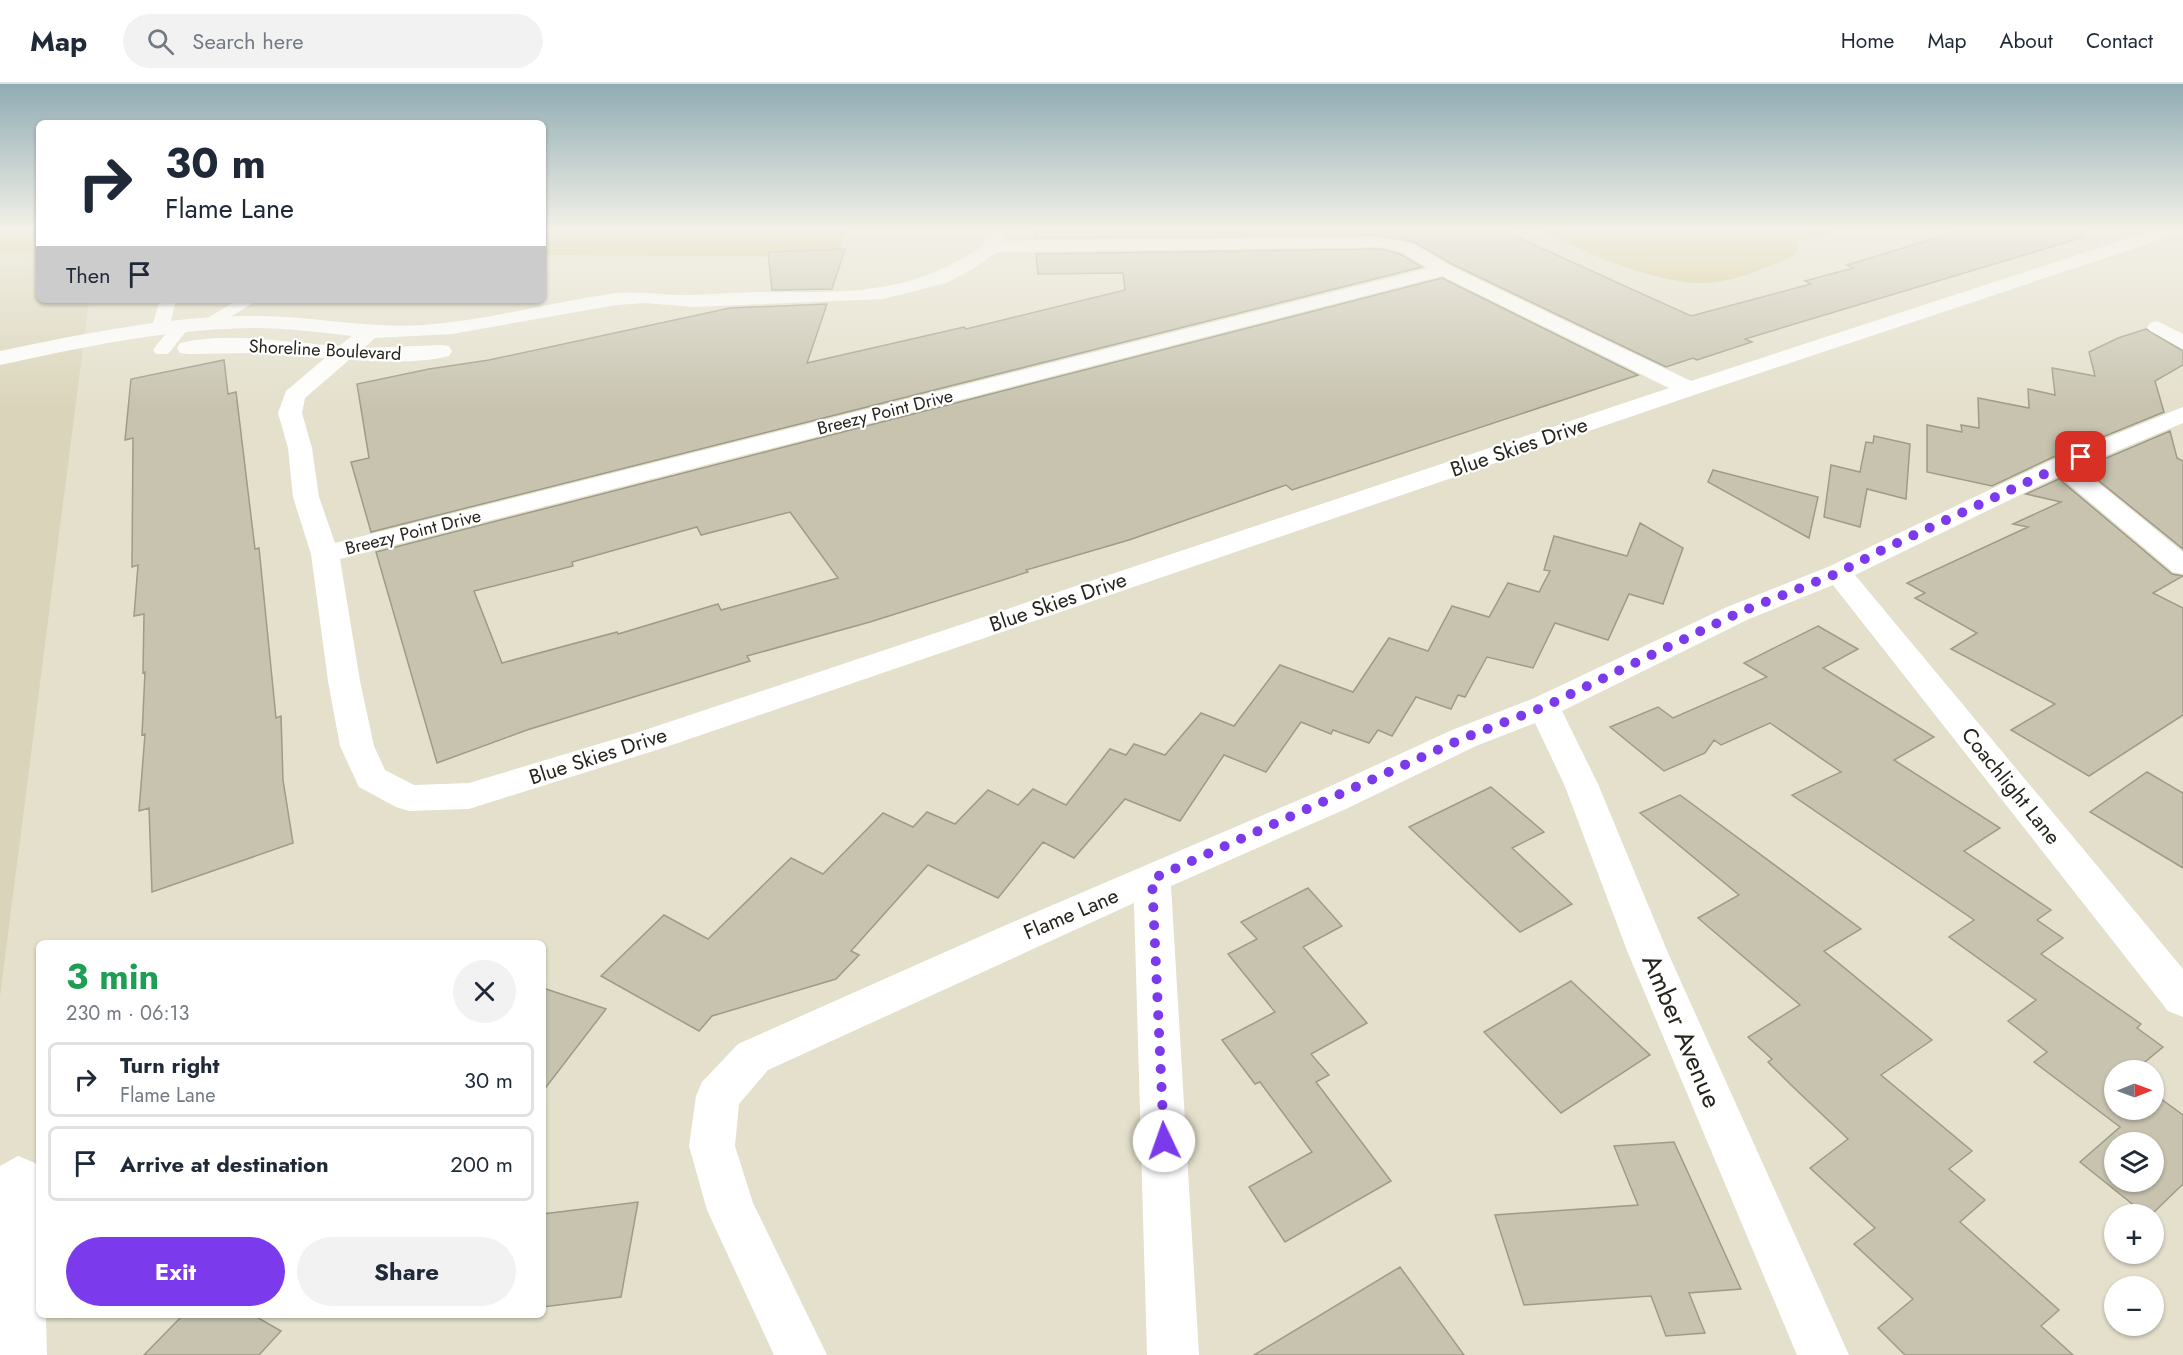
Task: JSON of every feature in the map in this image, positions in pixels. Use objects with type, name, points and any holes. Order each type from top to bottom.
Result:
[{"type":"street","name":"Shoreline Boulevard","points":[[0,358],[80,341],[206,324],[285,323],[369,332],[420,331],[464,327],[581,305],[646,297],[683,301],[845,297],[898,292],[913,287]]},
{"type":"street","name":"Breezy Point Drive","points":[[325,554],[1376,287]]},
{"type":"street","points":[[1480,287],[1689,389]]},
{"type":"street","name":"Blue Skies Drive","points":[[369,332],[294,396],[290,412],[300,448],[306,497],[325,554],[344,681],[357,746],[371,778],[409,798],[469,796],[665,735],[1997,287]]},
{"type":"street","name":"Shoreline Boulevard","points":[[611,320],[683,301]]},
{"type":"street","points":[[2157,327],[2183,344]]},
{"type":"street","name":"Shoreline Boulevard","points":[[35,372],[146,352],[211,346],[249,346],[342,354],[424,354],[457,349]]},
{"type":"street","name":"Flame Lane","points":[[801,1355],[731,1210],[712,1146],[718,1096],[753,1057],[1464,738],[1544,707],[1738,613],[1838,573],[2061,465],[2183,414]]},
{"type":"street","points":[[2061,465],[2183,566]]},
{"type":"street","name":"Coachlight Lane","points":[[1838,573],[2183,999]]},
{"type":"street","name":"Amber Avenue","points":[[1544,707],[1581,784],[1648,953],[1823,1355]]},
{"type":"street","points":[[1152,879],[1173,1355]]},
{"type":"street","points":[[18,1179],[21,1355]]},
{"type":"lane","points":[[160,329],[167,303]]},
{"type":"lane","points":[[206,324],[244,303]]},
{"type":"lane","points":[[146,352],[181,326]]},
{"type":"shaded area","points":[[0,287],[36,287],[36,303],[89,303],[0,997]]},
{"type":"building","points":[[772,287],[833,287],[832,289],[772,290]]},
{"type":"building","points":[[1125,287],[1341,287],[371,532],[351,462],[369,458],[357,384],[429,369],[489,360],[730,308],[827,304],[807,363],[964,327],[966,329],[1125,290]]},
{"type":"building","points":[[1406,287],[1461,287],[1638,375],[1292,490],[1286,485],[1129,540],[1026,570],[1028,572],[870,622],[747,656],[750,661],[527,730],[437,763],[376,552]],"holes":[[[790,512],[838,578],[721,610],[718,604],[618,634],[617,632],[502,663],[474,591],[573,566],[572,562],[697,527],[701,535]]]},
{"type":"building","points":[[1500,287],[1628,287],[1691,316],[1799,287],[1917,287],[1745,339],[1752,342],[1697,360],[1693,358],[1666,367]]},
{"type":"building","points":[[2146,329],[2183,351],[2183,365],[2155,381],[2164,412],[2051,458],[1992,486],[1927,472],[1927,425],[1962,432],[1961,425],[1979,428],[1978,398],[2029,408],[2028,389],[2055,395],[2052,368],[2095,376],[2089,352],[2118,338]]},
{"type":"building","points":[[224,360],[228,394],[236,392],[255,549],[259,548],[276,718],[281,716],[283,780],[293,843],[152,892],[149,808],[139,811],[145,734],[142,735],[145,672],[143,673],[144,614],[134,616],[138,565],[132,567],[133,438],[125,440],[131,379]]},
{"type":"building","points":[[2170,431],[2177,458],[2183,461],[2183,549],[2083,468]]},
{"type":"building","points":[[1874,436],[1910,444],[1906,499],[1867,489],[1860,527],[1824,517],[1831,465],[1860,472],[1866,442],[1873,443]]},
{"type":"building","points":[[1713,470],[1818,497],[1809,538],[1708,482]]},
{"type":"building","points":[[2059,479],[2172,574],[2183,576],[2153,593],[2183,608],[2183,715],[2089,776],[2011,730],[2055,704],[1951,649],[1977,633],[1915,598],[1925,593],[1907,583],[2028,527],[2013,524],[2061,502],[2026,494]]},
{"type":"building","points":[[1640,523],[1683,548],[1663,604],[1629,594],[1608,640],[1555,623],[1533,668],[1487,657],[1465,697],[1458,695],[1451,709],[1416,697],[1392,736],[1378,730],[1369,743],[1333,730],[1331,734],[1301,722],[1266,772],[1224,755],[1180,821],[1125,799],[1074,858],[1043,842],[998,898],[928,865],[851,951],[859,955],[836,979],[712,1016],[699,1031],[601,976],[664,915],[708,939],[791,858],[823,874],[883,813],[913,827],[927,812],[955,824],[988,790],[1018,805],[1033,789],[1066,805],[1110,749],[1126,755],[1134,744],[1165,755],[1201,713],[1234,726],[1280,665],[1353,692],[1389,638],[1428,651],[1452,606],[1489,617],[1508,583],[1539,592],[1550,571],[1544,570],[1554,536],[1627,556]]},
{"type":"building","points":[[1818,626],[1858,649],[1823,668],[1934,737],[1894,760],[2000,828],[1964,851],[2051,910],[2037,920],[2063,938],[2041,954],[2141,1024],[2137,1028],[2163,1047],[2147,1060],[2104,1060],[2104,1115],[2034,1062],[2047,1052],[2008,1021],[2036,1000],[1949,937],[1974,920],[1792,795],[1841,772],[1770,723],[1721,745],[1714,740],[1705,753],[1664,771],[1610,727],[1658,707],[1673,718],[1767,677],[1744,663]]},
{"type":"building","points":[[2147,772],[2183,793],[2183,868],[2090,812]]},
{"type":"building","points":[[1491,787],[1544,832],[1512,848],[1572,904],[1520,932],[1409,827]]},
{"type":"building","points":[[1680,795],[1861,929],[1824,951],[1932,1040],[1881,1075],[1972,1151],[1949,1169],[1985,1200],[1960,1222],[2059,1310],[2041,1326],[2073,1355],[1905,1355],[1878,1328],[1913,1299],[1854,1244],[1875,1228],[1810,1168],[1848,1139],[1768,1062],[1772,1059],[1748,1037],[1800,1005],[1698,918],[1739,895],[1640,813]]},
{"type":"building","points":[[1308,888],[1342,926],[1303,947],[1367,1023],[1311,1054],[1329,1075],[1316,1082],[1391,1181],[1285,1242],[1249,1187],[1312,1152],[1260,1082],[1255,1084],[1222,1040],[1275,1012],[1228,954],[1257,939],[1241,922]]},
{"type":"building","points":[[1571,981],[1650,1055],[1561,1113],[1484,1032]]},
{"type":"building","points":[[546,989],[606,1009],[546,1087]]},
{"type":"building","points":[[2164,1101],[2183,1115],[2183,1184],[2162,1204],[2132,1204],[2117,1192],[2164,1192],[2164,1132],[2114,1132],[2120,1127],[2111,1120],[2164,1120]]},
{"type":"building","points":[[2104,1141],[2104,1181],[2080,1162]]},
{"type":"building","points":[[1674,1142],[1741,1289],[1689,1293],[1705,1333],[1666,1336],[1651,1296],[1524,1305],[1495,1215],[1638,1205],[1614,1146]]},
{"type":"building","points":[[638,1202],[621,1297],[546,1307],[546,1214]]},
{"type":"building","points":[[1400,1267],[1464,1355],[1254,1355]]},
{"type":"building","points":[[180,1318],[258,1318],[281,1331],[259,1355],[144,1355]]},
{"type":"route","points":[[1164,1141],[1152,879],[1335,799],[1464,738],[1544,707],[1738,613],[1838,573],[1882,550],[2081,457]]}]
